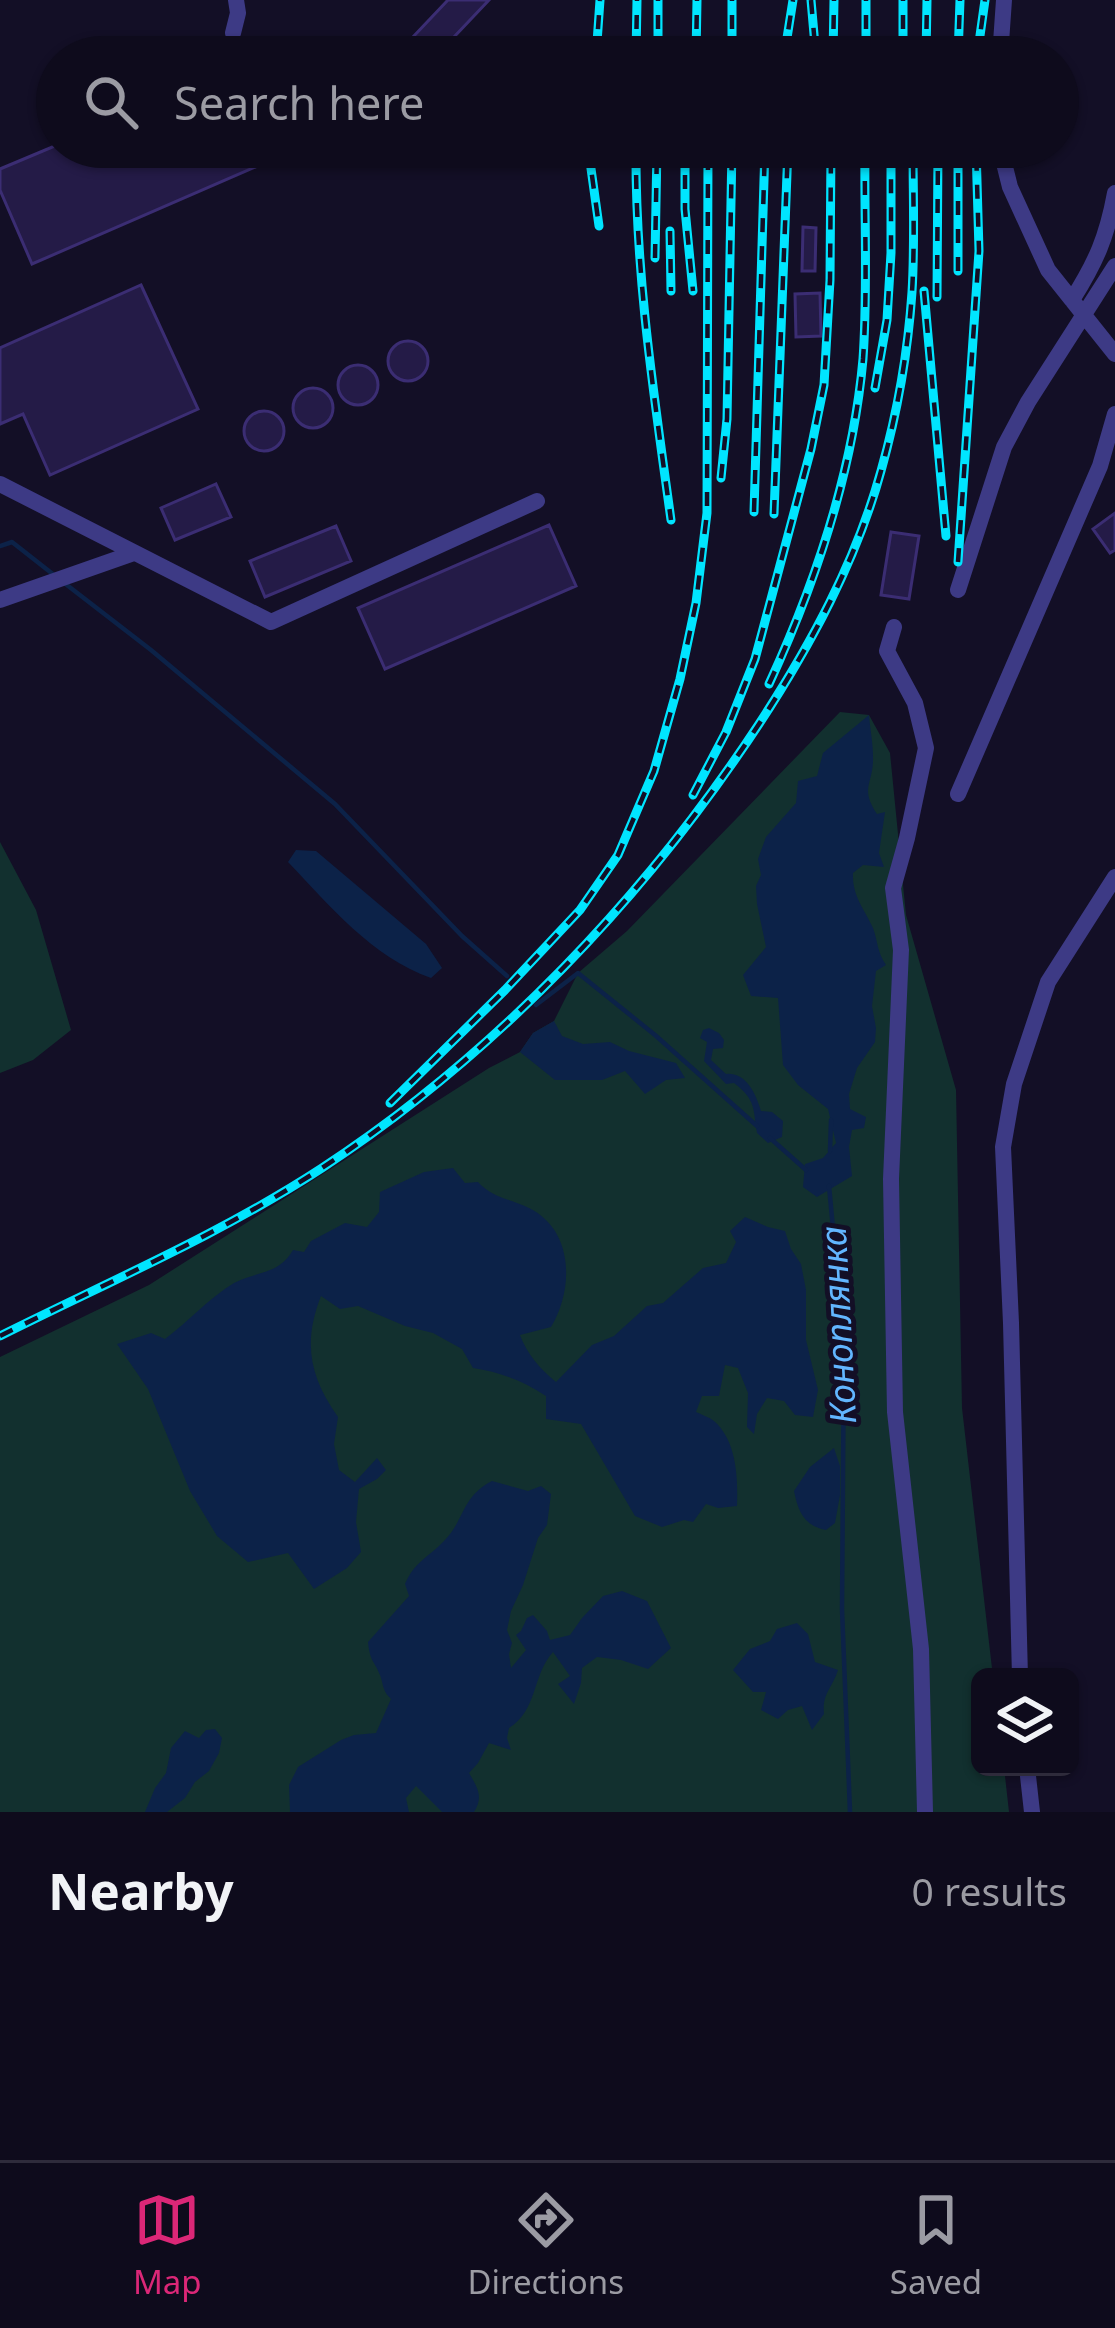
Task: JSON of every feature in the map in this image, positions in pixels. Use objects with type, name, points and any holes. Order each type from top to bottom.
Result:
[{"type":"street","points":[[233,33],[236,0]]},
{"type":"street","points":[[1001,36],[1004,0]]},
{"type":"street","points":[[1005,168],[1048,270],[1115,354]]},
{"type":"street","points":[[1072,300],[1108,232],[1115,193]]},
{"type":"street","points":[[958,590],[1004,447],[1115,266]]},
{"type":"street","points":[[958,794],[1100,466],[1115,414]]},
{"type":"street","points":[[0,484],[271,622],[537,501]]},
{"type":"street","points":[[0,600],[134,553]]},
{"type":"street","points":[[894,627],[887,651],[915,703],[926,748],[892,888],[901,950],[891,1179],[895,1412],[920,1649],[925,1812]]},
{"type":"street","points":[[1020,1668],[1003,1147],[1014,1084],[1048,982],[1115,878]]},
{"type":"street","points":[[1029,1776],[1032,1812]]},
{"type":"green space","points":[[840,712],[869,715],[890,753],[906,915],[956,1090],[962,1408],[992,1668],[971,1668],[971,1776],[1005,1776],[1009,1812],[0,1812],[0,1357],[149,1285],[520,1052],[533,1033],[554,1021],[578,973],[627,931]]},
{"type":"green space","points":[[0,842],[36,910],[71,1030],[33,1060],[0,1073]]},
{"type":"water","points":[[869,715],[873,765],[868,791],[877,814],[885,812],[879,853],[884,867],[863,865],[853,873],[853,881],[886,965],[876,971],[875,1042],[857,1068],[849,1094],[850,1109],[866,1117],[864,1128],[852,1130],[852,1176],[817,1197],[803,1187],[805,1164],[823,1158],[836,1143],[828,1109],[798,1085],[783,1065],[778,998],[751,996],[743,975],[766,947],[756,886],[766,837],[796,803],[798,781],[817,776],[823,753]]},
{"type":"water","points":[[296,850],[316,851],[426,944],[442,968],[431,978],[371,944],[288,862]]},
{"type":"water","points":[[554,1021],[562,1036],[583,1044],[610,1042],[676,1063],[685,1078],[666,1080],[645,1094],[625,1071],[602,1080],[555,1080],[520,1052],[533,1033]]},
{"type":"water","points":[[709,1028],[724,1040],[723,1048],[713,1049],[711,1060],[726,1074],[745,1080],[761,1111],[772,1112],[783,1121],[782,1137],[768,1143],[757,1133],[746,1094],[734,1083],[726,1084],[704,1061],[707,1042],[700,1038]]},
{"type":"water","points":[[453,1168],[465,1183],[478,1182],[544,1218],[562,1245],[566,1278],[559,1312],[551,1327],[520,1335],[535,1361],[556,1382],[592,1345],[614,1336],[647,1306],[663,1303],[703,1268],[726,1263],[736,1242],[730,1231],[745,1217],[785,1231],[801,1264],[806,1290],[806,1340],[818,1390],[813,1417],[795,1415],[784,1401],[767,1398],[757,1414],[754,1434],[747,1427],[748,1393],[738,1368],[725,1365],[719,1396],[702,1396],[696,1412],[722,1429],[732,1450],[737,1506],[706,1504],[693,1522],[662,1527],[635,1516],[581,1424],[546,1419],[546,1396],[511,1378],[473,1368],[462,1349],[433,1333],[358,1306],[340,1309],[321,1296],[312,1329],[312,1358],[338,1417],[334,1444],[339,1470],[355,1482],[377,1458],[386,1470],[359,1489],[356,1522],[361,1552],[347,1568],[314,1589],[288,1553],[248,1562],[217,1536],[190,1491],[148,1389],[117,1344],[151,1333],[165,1339],[225,1289],[274,1268],[293,1250],[304,1252],[311,1241],[345,1223],[367,1227],[379,1212],[380,1192],[424,1172]]},
{"type":"water","points":[[834,1448],[840,1466],[840,1495],[835,1523],[826,1530],[803,1516],[794,1491],[810,1467]]},
{"type":"water","points":[[492,1481],[528,1491],[541,1486],[551,1494],[547,1525],[511,1611],[507,1630],[512,1643],[511,1668],[526,1650],[516,1635],[527,1618],[533,1615],[550,1640],[570,1635],[603,1596],[622,1591],[647,1601],[671,1648],[648,1669],[597,1657],[582,1668],[574,1704],[558,1684],[570,1676],[553,1652],[525,1712],[509,1728],[511,1750],[489,1743],[469,1773],[479,1796],[474,1812],[442,1812],[416,1786],[406,1798],[409,1812],[290,1812],[289,1785],[298,1767],[341,1740],[376,1733],[391,1699],[368,1642],[409,1596],[405,1584],[413,1570],[451,1533],[474,1494]]},
{"type":"water","points":[[797,1623],[808,1634],[815,1662],[838,1670],[824,1714],[812,1730],[802,1706],[778,1719],[761,1710],[766,1692],[753,1692],[733,1670],[750,1649],[770,1641],[777,1629]]},
{"type":"water","points":[[215,1729],[222,1738],[209,1771],[167,1812],[145,1812],[166,1773],[171,1748],[185,1731],[199,1738]]},
{"type":"building","points":[[448,0],[489,0],[455,36],[414,36]]},
{"type":"building","points":[[36,154],[36,168],[253,168],[32,264],[0,190],[0,169]]},
{"type":"building","points":[[803,227],[816,228],[815,271],[802,271]]},
{"type":"building","points":[[141,285],[198,409],[50,475],[23,414],[0,424],[0,348]]},
{"type":"building","points":[[820,293],[821,336],[796,337],[795,294]]},
{"type":"building","points":[[408,341],[422,347],[428,361],[422,375],[408,381],[394,375],[388,361],[394,347]]},
{"type":"building","points":[[358,365],[372,371],[378,385],[372,399],[358,405],[344,399],[338,385],[344,371]]},
{"type":"building","points":[[313,388],[327,394],[333,408],[327,422],[313,428],[299,422],[293,408],[299,394]]},
{"type":"building","points":[[264,411],[278,417],[284,431],[278,445],[264,451],[250,445],[244,431],[250,417]]},
{"type":"building","points":[[216,484],[231,517],[175,540],[161,508]]},
{"type":"building","points":[[1115,513],[1115,550],[1110,553],[1093,529]]},
{"type":"building","points":[[549,525],[576,586],[385,669],[358,608]]},
{"type":"building","points":[[336,526],[351,561],[265,597],[250,561]]},
{"type":"building","points":[[891,532],[919,536],[909,599],[881,595]]},
{"type":"waterway","points":[[0,546],[12,542],[54,575]]},
{"type":"waterway","points":[[63,582],[335,804],[507,976]]},
{"type":"waterway","points":[[536,1005],[578,973],[757,1126]]},
{"type":"waterway","name":"Коноплянка","points":[[830,1151],[831,1120]]},
{"type":"waterway","points":[[770,1138],[806,1170]]},
{"type":"waterway","name":"Коноплянка","points":[[829,1186],[844,1344],[842,1609],[850,1812]]},
{"type":"railway","points":[[597,36],[600,0]]},
{"type":"railway","points":[[636,36],[637,0]]},
{"type":"railway","points":[[658,0],[658,36]]},
{"type":"railway","points":[[696,36],[697,0]]},
{"type":"railway","points":[[732,0],[732,36]]},
{"type":"railway","points":[[787,36],[793,0]]},
{"type":"railway","points":[[811,0],[814,36]]},
{"type":"railway","points":[[833,36],[834,0]]},
{"type":"railway","points":[[866,0],[866,36]]},
{"type":"railway","points":[[903,0],[903,36]]},
{"type":"railway","points":[[926,36],[927,0]]},
{"type":"railway","points":[[959,36],[960,0]]},
{"type":"railway","points":[[980,36],[985,0]]},
{"type":"railway","points":[[591,168],[599,226]]},
{"type":"railway","points":[[636,168],[642,287],[671,520]]},
{"type":"railway","points":[[655,258],[657,168]]},
{"type":"railway","points":[[685,168],[693,291]]},
{"type":"railway","points":[[390,1103],[580,910],[618,855],[654,771],[696,603],[707,513],[708,168]]},
{"type":"railway","points":[[721,478],[727,419],[732,168]]},
{"type":"railway","points":[[754,512],[764,168]]},
{"type":"railway","points":[[774,514],[787,168]]},
{"type":"railway","points":[[693,795],[726,732],[755,659],[811,449],[824,385],[831,168]]},
{"type":"railway","points":[[769,684],[817,566],[851,443],[863,359],[865,168]]},
{"type":"railway","points":[[875,388],[887,320],[891,168]]},
{"type":"railway","points":[[0,1336],[244,1214],[386,1123],[507,1023],[617,910],[667,850],[715,788],[796,664],[830,602],[871,505],[892,427],[908,337],[913,168]]},
{"type":"railway","points":[[937,297],[938,168]]},
{"type":"railway","points":[[958,168],[958,271]]},
{"type":"railway","points":[[958,562],[979,251],[977,168]]},
{"type":"railway","points":[[670,231],[671,291]]},
{"type":"railway","points":[[924,291],[946,536]]}]
